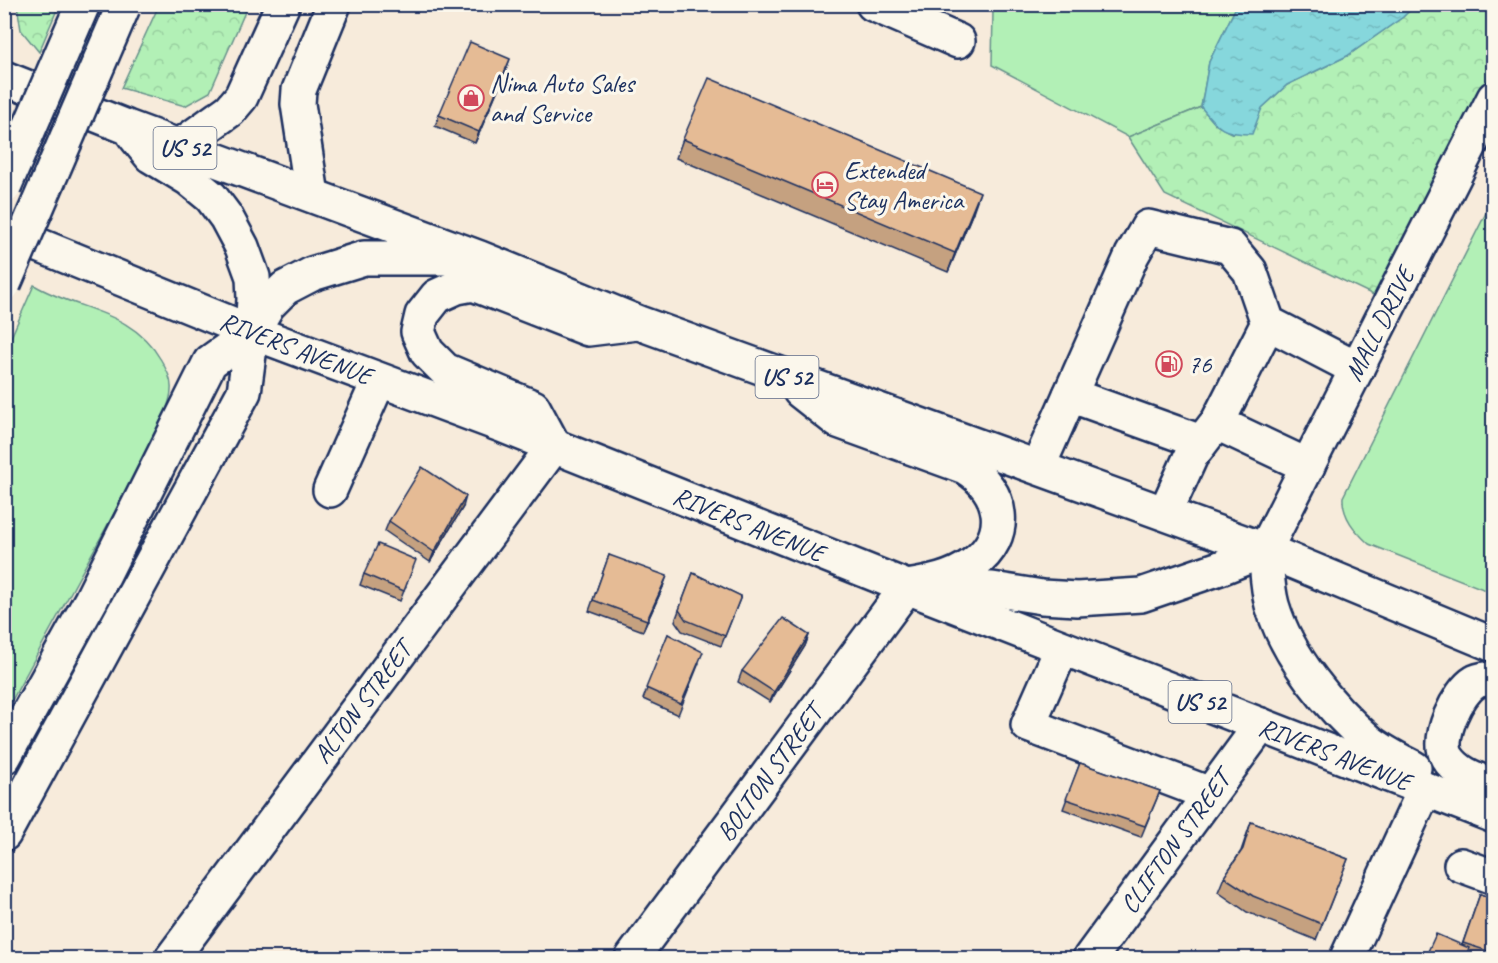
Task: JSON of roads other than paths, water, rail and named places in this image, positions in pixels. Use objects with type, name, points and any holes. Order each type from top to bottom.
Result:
[{"type":"main road","points":[[4,187],[83,4]]},
{"type":"main road","points":[[180,146],[230,110],[241,97],[283,4]]},
{"type":"main road","points":[[312,195],[298,104],[299,90],[334,4]]},
{"type":"main road","points":[[873,4],[958,40]]},
{"type":"main road","points":[[4,284],[124,6]]},
{"type":"main road","name":"US 52","points":[[4,78],[127,127],[480,258],[639,323],[1265,550],[1494,645]]},
{"type":"main road","name":"MALL DRIVE","points":[[1265,550],[1494,98]]},
{"type":"main road","points":[[4,834],[244,392],[252,332],[253,277],[242,247],[226,217],[211,197],[189,179],[151,156],[127,127]]},
{"type":"main road","points":[[1038,467],[1132,255],[1148,227],[1230,247],[1250,271],[1268,323],[1357,369]]},
{"type":"main road","name":"RIVERS AVENUE","points":[[4,231],[252,332],[554,446],[907,588],[1494,815]]},
{"type":"main road","points":[[4,757],[91,600],[210,362],[252,332],[268,305],[285,288],[312,274],[364,258],[480,258]]},
{"type":"main road","points":[[554,446],[532,407],[445,370],[427,352],[418,332],[422,315],[437,296],[457,287],[473,284],[588,329],[639,323]]},
{"type":"main road","points":[[1165,513],[1191,456],[1209,432],[1268,323]]},
{"type":"main road","points":[[778,374],[838,421],[965,467],[979,476],[994,497],[999,515],[997,532],[988,550],[971,566],[945,580],[907,588]]},
{"type":"main road","points":[[330,490],[379,380]]},
{"type":"main road","points":[[1070,395],[1209,432],[1308,466]]},
{"type":"main road","name":"ALTON STREET","points":[[172,958],[554,446]]},
{"type":"main road","points":[[907,588],[992,589],[1041,597],[1077,599],[1141,595],[1265,550],[1272,604],[1284,634],[1308,676],[1337,711],[1372,743],[1494,815]]},
{"type":"main road","name":"BOLTON STREET","points":[[632,958],[907,588]]},
{"type":"main road","points":[[1062,648],[1028,724],[1210,794]]},
{"type":"main road","points":[[1494,678],[1475,682],[1457,702],[1449,716],[1444,738],[1446,755],[1460,772],[1494,786]]},
{"type":"main road","name":"CLIFTON STREET","points":[[1090,958],[1261,725]]},
{"type":"main road","points":[[1347,958],[1425,789]]},
{"type":"main road","points":[[1461,865],[1494,877]]},
{"type":"water","points":[[1237,4],[1415,5],[1403,17],[1347,56],[1287,85],[1262,108],[1252,134],[1234,133],[1222,129],[1201,107],[1209,62]]},
{"type":"place","name":"Nima Auto Sales and Service","points":[[471,98]]},
{"type":"place","name":"Extended Stay America","points":[[825,185]]},
{"type":"place","name":"76","points":[[1169,364]]}]
